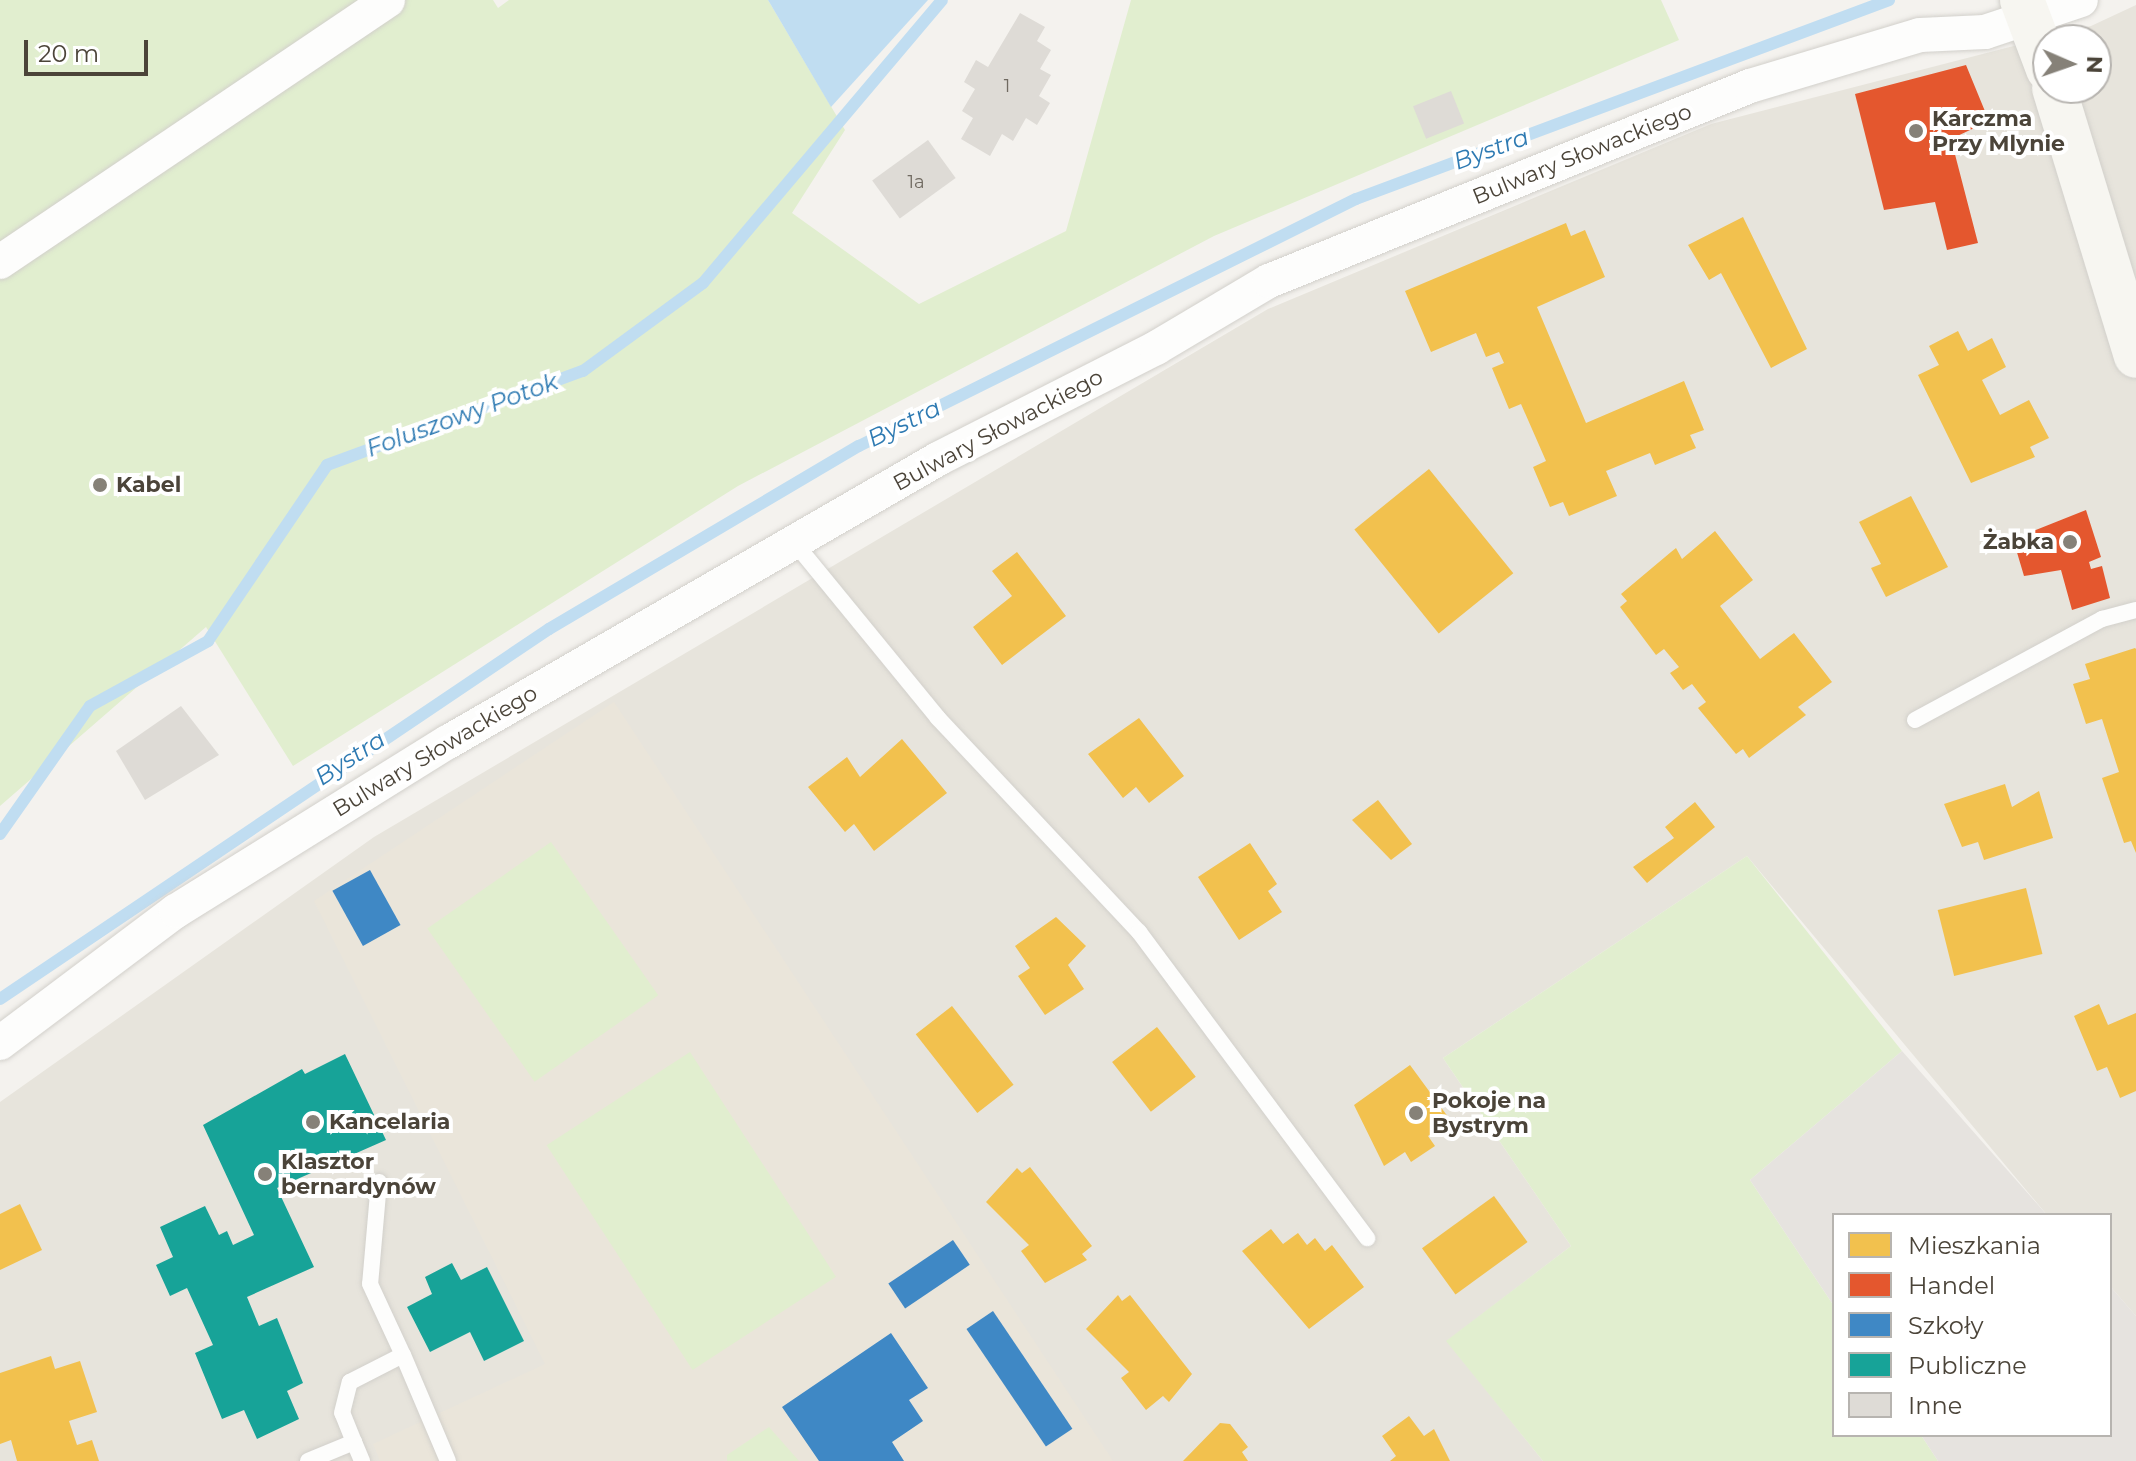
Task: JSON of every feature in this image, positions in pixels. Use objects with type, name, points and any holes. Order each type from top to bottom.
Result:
[{"type":"street","points":[[0,262],[388,0]]},
{"type":"street","name":"Bulwary Słowackiego","points":[[0,1043],[176,911],[448,742],[794,542],[1269,281],[1750,86],[1920,35],[1985,32],[2026,10],[2081,0]]},
{"type":"street","points":[[2059,104],[2136,356]]},
{"type":"lane","points":[[794,542],[938,718],[1139,932],[1367,1238]]},
{"type":"lane","points":[[1915,720],[2102,619],[2136,610]]},
{"type":"lane","points":[[379,1182],[370,1284],[448,1461]]},
{"type":"lane","points":[[362,1461],[342,1413],[350,1382],[403,1355]]},
{"type":"lane","points":[[308,1461],[354,1442]]},
{"type":"shaded area","points":[[2136,5],[2136,1316],[2112,1288],[2112,1213],[2045,1213],[1747,856],[1443,1058],[1571,1246],[1447,1341],[1543,1461],[0,1461],[0,1102],[374,837],[1268,309],[1711,124],[2032,41],[2032,104],[2112,104],[2112,24],[2095,24]]},
{"type":"shaded area","points":[[614,702],[1113,1461],[380,1461],[373,1444],[545,1364],[314,901]]},
{"type":"shaded area","points":[[1902,1051],[2045,1213],[1832,1213],[1832,1303],[1750,1180]]},
{"type":"shaded area","points":[[2112,1288],[2136,1316],[2136,1461],[1938,1461],[1922,1437],[2112,1437]]},
{"type":"green space","points":[[0,0],[493,0],[498,8],[509,0],[768,0],[845,130],[792,213],[919,304],[1066,231],[1131,0],[1661,0],[1679,40],[1214,236],[738,486],[293,766],[206,627],[0,806]]},
{"type":"green space","points":[[551,842],[658,995],[535,1082],[427,929]]},
{"type":"green space","points":[[1747,856],[1902,1051],[1750,1180],[1832,1303],[1832,1437],[1922,1437],[1938,1461],[1543,1461],[1446,1341],[1571,1246],[1443,1058]]},
{"type":"green space","points":[[690,1052],[836,1277],[693,1370],[547,1145]]},
{"type":"green space","points":[[769,1427],[799,1461],[727,1461],[727,1455]]},
{"type":"water","points":[[768,0],[928,0],[831,107]]},
{"type":"building: Mieszkania","points":[[1743,217],[1807,349],[1771,368],[1721,273],[1709,280],[1688,245]]},
{"type":"building: Mieszkania","points":[[1566,223],[1571,236],[1585,230],[1605,277],[1537,307],[1586,423],[1684,381],[1704,430],[1690,435],[1696,448],[1655,465],[1650,453],[1606,471],[1617,496],[1569,516],[1563,502],[1550,507],[1533,467],[1546,461],[1521,404],[1509,409],[1492,368],[1504,363],[1499,352],[1486,357],[1476,333],[1431,352],[1405,291]]},
{"type":"building: Mieszkania","points":[[1958,331],[1968,351],[1992,338],[2006,367],[1982,380],[2000,415],[2029,400],[2049,438],[2030,447],[2035,457],[1971,483],[1918,375],[1939,365],[1929,346]]},
{"type":"building: Mieszkania","points":[[1429,469],[1513,573],[1439,634],[1354,529]]},
{"type":"building: Mieszkania","points":[[1911,496],[1948,567],[1886,597],[1871,568],[1881,564],[1859,522]]},
{"type":"building: Mieszkania","points":[[1715,531],[1753,580],[1720,606],[1760,659],[1794,633],[1832,682],[1798,707],[1806,715],[1749,758],[1743,749],[1736,754],[1698,708],[1706,702],[1692,684],[1683,690],[1670,673],[1679,667],[1664,649],[1656,655],[1620,607],[1627,601],[1621,594],[1676,548],[1682,559]]},
{"type":"building: Mieszkania","points":[[1017,552],[1066,616],[1002,665],[973,627],[1012,596],[992,571]]},
{"type":"building: Mieszkania","points":[[2135,648],[2136,853],[2131,841],[2124,843],[2102,778],[2119,772],[2102,719],[2086,724],[2073,684],[2090,679],[2085,664]]},
{"type":"building: Mieszkania","points":[[1139,718],[1184,776],[1149,803],[1136,787],[1123,798],[1088,754]]},
{"type":"building: Mieszkania","points":[[902,739],[947,793],[874,851],[854,824],[845,832],[808,787],[847,757],[860,777]]},
{"type":"building: Mieszkania","points":[[2005,784],[2012,807],[2039,791],[2053,838],[1984,860],[1978,842],[1962,847],[1944,804]]},
{"type":"building: Mieszkania","points":[[1378,800],[1412,844],[1391,860],[1352,820]]},
{"type":"building: Mieszkania","points":[[1695,802],[1715,827],[1647,883],[1633,867],[1674,838],[1665,827]]},
{"type":"building: Mieszkania","points":[[1250,843],[1277,884],[1268,891],[1282,912],[1239,940],[1198,877]]},
{"type":"building: Mieszkania","points":[[2026,888],[2042,954],[1954,976],[1938,910]]},
{"type":"building: Mieszkania","points":[[1056,917],[1086,946],[1068,965],[1084,989],[1045,1015],[1018,976],[1030,968],[1015,946]]},
{"type":"building: Mieszkania","points":[[2099,1004],[2108,1025],[2136,1013],[2136,1091],[2120,1098],[2107,1067],[2097,1071],[2074,1016]]},
{"type":"building: Mieszkania","points":[[952,1006],[1014,1085],[977,1113],[916,1034]]},
{"type":"building: Mieszkania","points":[[1157,1027],[1196,1077],[1151,1112],[1112,1062]]},
{"type":"building: Mieszkania","points":[[1410,1065],[1451,1121],[1428,1136],[1435,1146],[1411,1162],[1405,1152],[1384,1166],[1354,1105]]},
{"type":"building: Mieszkania","points":[[1030,1167],[1092,1246],[1082,1254],[1087,1260],[1045,1283],[1021,1251],[1029,1245],[986,1202],[1017,1168],[1022,1173]]},
{"type":"building: Mieszkania","points":[[1494,1196],[1528,1242],[1456,1294],[1422,1248]]},
{"type":"building: Mieszkania","points":[[20,1204],[42,1250],[0,1270],[0,1214]]},
{"type":"building: Mieszkania","points":[[1271,1229],[1283,1244],[1298,1233],[1307,1245],[1315,1238],[1325,1251],[1332,1245],[1364,1287],[1309,1329],[1242,1251]]},
{"type":"building: Mieszkania","points":[[1118,1295],[1122,1301],[1130,1295],[1192,1374],[1169,1402],[1163,1396],[1146,1410],[1121,1378],[1129,1372],[1086,1329]]},
{"type":"building: Mieszkania","points":[[51,1356],[55,1369],[80,1361],[97,1412],[69,1421],[77,1445],[92,1440],[99,1461],[17,1461],[11,1440],[0,1444],[0,1373]]},
{"type":"building: Mieszkania","points":[[1409,1416],[1424,1436],[1434,1429],[1450,1461],[1390,1461],[1396,1456],[1382,1436]]},
{"type":"building: Mieszkania","points":[[1220,1423],[1230,1424],[1248,1447],[1242,1452],[1248,1461],[1183,1461]]},
{"type":"building: Handel","points":[[1966,65],[1989,121],[1951,139],[1978,243],[1947,250],[1935,202],[1884,210],[1855,94]]},
{"type":"building: Handel","points":[[2086,510],[2101,557],[2089,562],[2091,569],[2102,566],[2110,598],[2072,610],[2061,570],[2024,576],[2013,539]]},
{"type":"building: Szkoły","points":[[370,870],[401,925],[363,946],[332,891]]},
{"type":"building: Szkoły","points":[[953,1240],[970,1265],[905,1308],[888,1284]]},
{"type":"building: Szkoły","points":[[993,1311],[1072,1429],[1046,1447],[966,1329]]},
{"type":"building: Szkoły","points":[[891,1333],[928,1388],[909,1400],[923,1421],[892,1442],[904,1461],[819,1461],[782,1407]]},
{"type":"building: Publiczne","name":"Klasztor bernardynów","points":[[345,1054],[386,1140],[277,1188],[314,1267],[247,1297],[259,1326],[277,1318],[303,1383],[287,1391],[299,1419],[257,1439],[244,1410],[222,1419],[195,1353],[213,1345],[187,1288],[170,1296],[156,1265],[173,1257],[160,1227],[205,1206],[219,1235],[227,1231],[233,1245],[254,1235],[203,1125],[302,1069],[305,1074]]},
{"type":"building: Publiczne","points":[[452,1263],[461,1280],[487,1267],[524,1341],[484,1361],[470,1332],[430,1352],[407,1307],[432,1294],[425,1277]]},
{"type":"building: Inne","points":[[1020,13],[1045,27],[1037,41],[1051,50],[1040,69],[1051,75],[1039,96],[1050,103],[1037,125],[1026,118],[1013,141],[1002,134],[990,156],[961,139],[973,118],[962,111],[975,89],[964,82],[976,60],[988,67]]},
{"type":"building: Inne","points":[[1451,91],[1464,123],[1426,139],[1413,106]]},
{"type":"building: Inne","points":[[928,140],[956,178],[900,219],[872,181]]},
{"type":"building: Inne","points":[[181,706],[219,755],[145,800],[116,751]]},
{"type":"waterway","name":"Foluszowy Potok","points":[[0,834],[90,706],[208,641],[327,465],[583,371],[703,283],[942,0]]},
{"type":"waterway","name":"Bystra","points":[[0,999],[549,629],[859,446],[1356,199],[1889,0]]},
{"type":"place","name":"Karczma Przy Mlynie","points":[[1916,131]]},
{"type":"place","name":"Kabel","points":[[100,485]]},
{"type":"place","name":"Żabka","points":[[2070,542]]},
{"type":"place","name":"Pokoje na Bystrym","points":[[1416,1113]]},
{"type":"place","name":"Kancelaria","points":[[313,1122]]},
{"type":"place","name":"Klasztor bernardynów","points":[[265,1174]]}]
